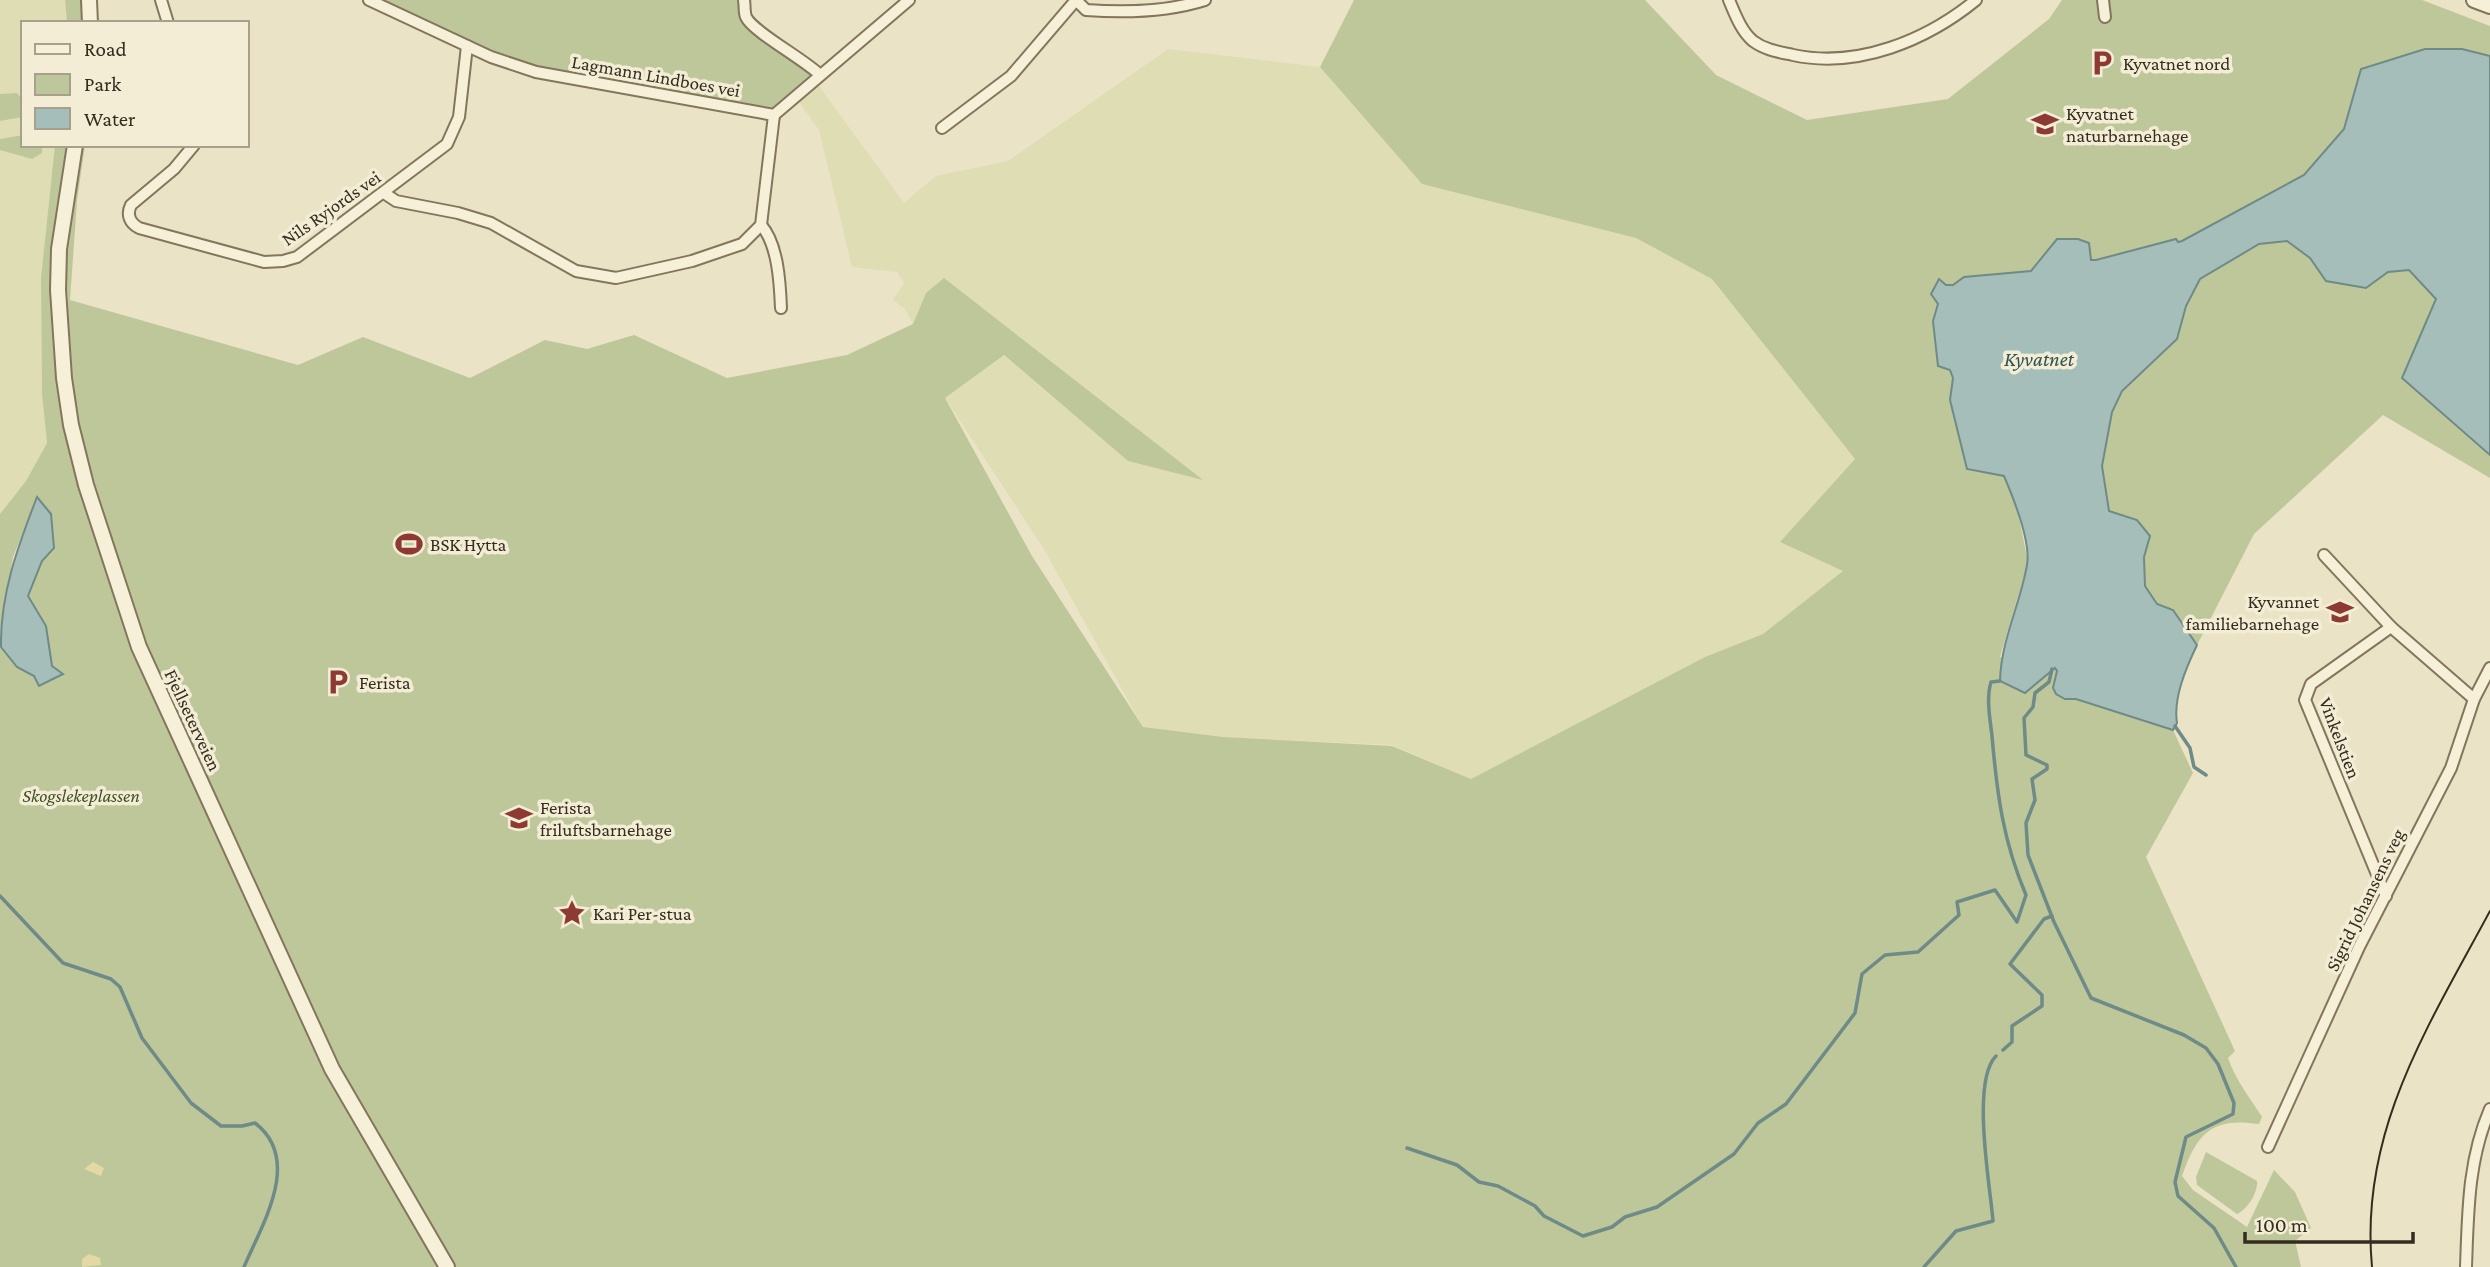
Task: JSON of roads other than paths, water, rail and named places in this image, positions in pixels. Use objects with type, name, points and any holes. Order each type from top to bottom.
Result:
[{"type":"street","points":[[89,0],[90,21]]},
{"type":"street","points":[[162,0],[167,21]]},
{"type":"street","name":"Lagmann Lindboes vei","points":[[369,0],[467,46],[536,72],[774,115]]},
{"type":"street","points":[[744,0],[746,16],[753,26],[805,60],[820,75]]},
{"type":"street","points":[[384,193],[396,201],[458,213],[491,223],[576,271],[616,278],[692,261],[742,244],[761,225],[774,115],[909,0]]},
{"type":"street","points":[[942,128],[1011,76],[1076,0],[1086,10],[1124,13],[1188,5],[1205,0]]},
{"type":"street","points":[[1729,0],[1744,31],[1764,48],[1805,58],[1829,59],[1875,52],[1905,43],[1934,30],[1976,0]]},
{"type":"street","points":[[2104,0],[2105,17]]},
{"type":"street","points":[[2474,0],[2490,6]]},
{"type":"street","name":"Nils Ryjords vei","points":[[192,147],[174,169],[133,202],[129,217],[139,228],[264,262],[297,257],[433,158],[454,135],[459,117],[467,46]]},
{"type":"street","name":"Fjellseterveien","points":[[75,147],[59,249],[58,290],[64,378],[71,425],[86,485],[139,647],[332,1069],[447,1267]]},
{"type":"street","points":[[761,225],[768,233],[781,290],[781,308]]},
{"type":"street","points":[[2324,555],[2391,627],[2474,699]]},
{"type":"street","name":"Vinkelstien","points":[[2386,895],[2305,700],[2311,684],[2391,627]]},
{"type":"street","name":"Sigrid Johansens veg","points":[[2268,1147],[2386,895],[2451,768],[2474,699],[2490,668]]},
{"type":"street","points":[[2466,1267],[2468,1187],[2478,1136],[2490,1109]]},
{"type":"water","name":"Kyvatnet","points":[[2425,49],[2462,49],[2490,56],[2490,455],[2402,378],[2436,299],[2409,270],[2388,272],[2366,288],[2326,281],[2310,258],[2287,241],[2259,244],[2200,279],[2186,306],[2177,339],[2122,391],[2112,412],[2102,466],[2109,511],[2137,520],[2150,536],[2144,557],[2145,586],[2157,604],[2173,610],[2197,645],[2181,683],[2177,723],[2173,730],[2076,699],[2065,699],[2056,694],[2053,688],[2057,671],[2055,668],[2025,693],[2000,681],[2007,637],[2028,555],[2020,520],[2004,476],[1967,469],[1950,400],[1953,378],[1950,370],[1938,366],[1933,321],[1938,304],[1931,294],[1939,279],[1946,285],[1953,285],[1964,277],[2031,271],[2057,239],[2078,239],[2089,243],[2091,260],[2176,239],[2178,242],[2182,241],[2304,175],[2344,129],[2361,69]]},
{"type":"water","points":[[37,497],[51,514],[54,548],[42,561],[28,596],[46,626],[52,666],[63,674],[39,686],[34,676],[17,667],[1,647],[7,589]]},
{"type":"waterway","points":[[2052,669],[2049,682],[2035,693],[2033,707],[2024,718],[2026,755],[2047,765],[2047,769],[2032,779],[2035,800],[2026,823],[2028,855],[2054,922],[2091,998],[2184,1035],[2206,1048],[2218,1064],[2234,1103],[2233,1114],[2186,1137],[2175,1182],[2178,1196],[2214,1228],[2236,1267]]},
{"type":"waterway","points":[[1407,1148],[1457,1165],[1479,1182],[1498,1186],[1535,1206],[1544,1216],[1583,1236],[1612,1227],[1625,1217],[1657,1207],[1734,1154],[1758,1123],[1786,1104],[1855,1013],[1862,974],[1885,955],[1918,952],[1959,915],[1957,902],[1995,890],[2017,922],[2026,895],[2002,817],[1989,709],[1991,682],[2000,681]]},
{"type":"waterway","points":[[2175,726],[2190,748],[2194,767],[2206,775]]},
{"type":"waterway","points":[[0,896],[63,963],[111,979],[120,987],[142,1038],[191,1103],[221,1126],[255,1123],[269,1138],[276,1155],[274,1193],[244,1267]]},
{"type":"waterway","points":[[2003,1050],[2012,1042],[2012,1026],[2042,1006],[2042,995],[2010,964],[2044,919],[2052,916]]},
{"type":"waterway","points":[[1924,1267],[1956,1231],[1993,1221],[1983,1110],[1989,1069],[1996,1056]]},
{"type":"tram line","points":[[2372,1267],[2371,1217],[2376,1170],[2388,1125],[2422,1038],[2490,911]]},
{"type":"place","name":"Kyvatnet nord","points":[[2102,63]]},
{"type":"place","name":"Kyvatnet naturbarnehage","points":[[2045,124]]},
{"type":"place","name":"BSK Hytta","points":[[409,544]]},
{"type":"place","name":"Kyvannet familiebarnehage","points":[[2340,612]]},
{"type":"place","name":"Ferista","points":[[338,682]]},
{"type":"place","name":"Ferista friluftsbarnehage","points":[[519,818]]},
{"type":"place","name":"Kari Per-stua","points":[[572,913]]},
{"type":"park label","name":"Skogslekeplassen","points":[[81,795]]}]
